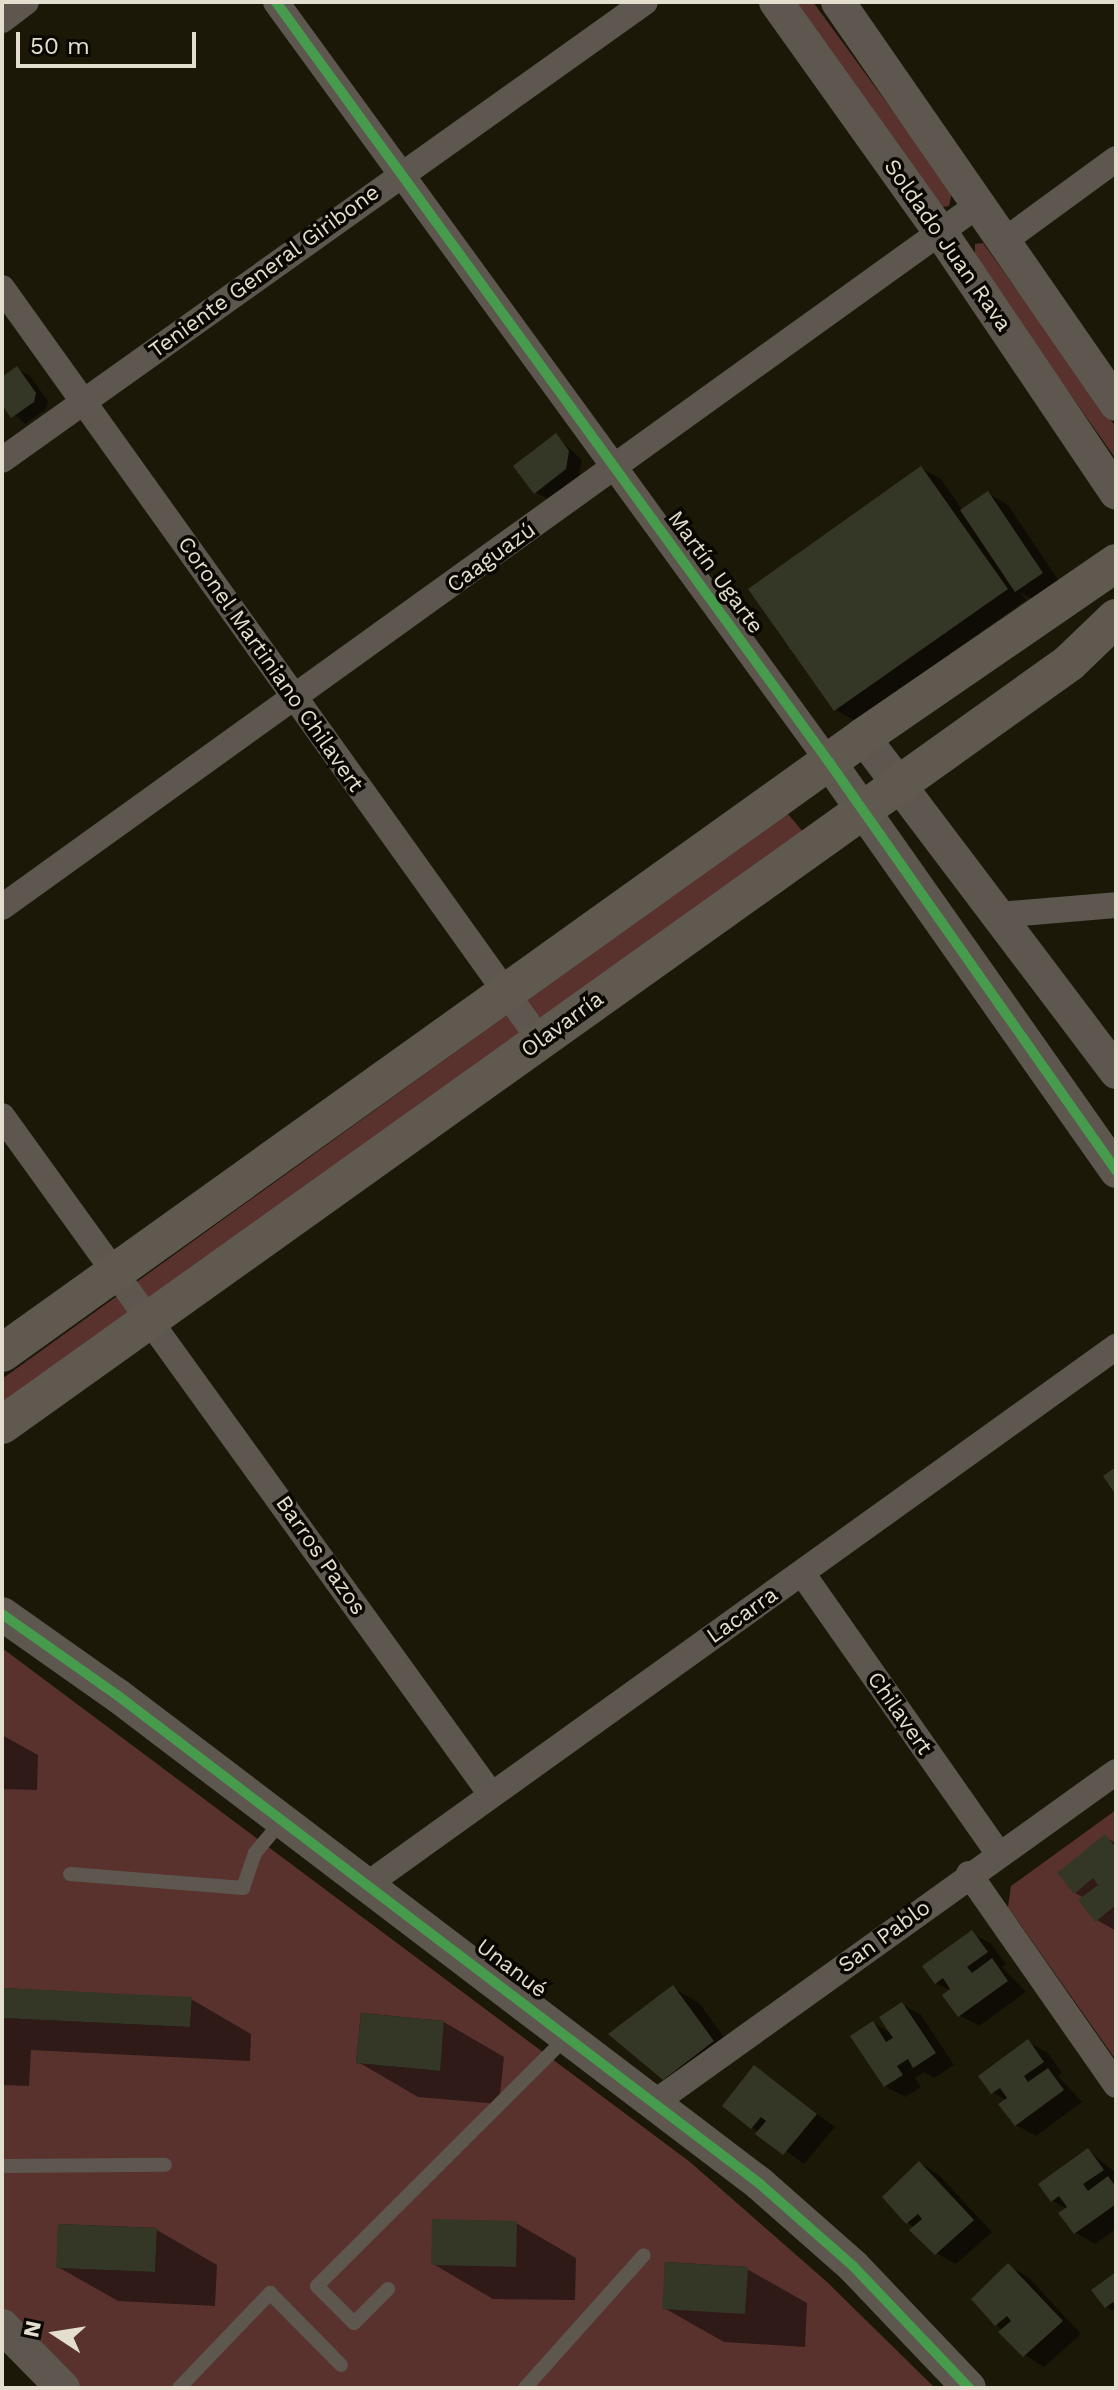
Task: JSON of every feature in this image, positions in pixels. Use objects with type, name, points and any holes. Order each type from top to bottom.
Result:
[{"type":"main road","points":[[2,1353],[863,737],[1116,563]]},
{"type":"main road","name":"Olavarría","points":[[2,1425],[898,782],[1069,663],[1116,618]]},
{"type":"street","points":[[2,20],[26,2]]},
{"type":"street","name":"Martín Ugarte","points":[[276,2],[402,171],[829,762],[1116,1171]]},
{"type":"street","name":"Teniente General Giribone","points":[[2,460],[402,171],[645,2]]},
{"type":"street","name":"Soldado Juan Rava","points":[[776,2],[941,233],[1116,492]]},
{"type":"street","points":[[838,2],[1116,404]]},
{"type":"street","points":[[1004,241],[1116,159]]},
{"type":"street","name":"Caaguazú","points":[[2,907],[978,205]]},
{"type":"street","name":"Coronel Martiniano Chilavert","points":[[2,288],[540,1040]]},
{"type":"street","points":[[863,737],[1116,1072]]},
{"type":"street","points":[[998,915],[1116,905]]},
{"type":"street","name":"Barros Pazos","points":[[2,1116],[113,1274],[152,1318],[490,1793]]},
{"type":"street","name":"Lacarra","points":[[368,1884],[490,1793],[1116,1347]]},
{"type":"street","name":"Chilavert","points":[[802,1573],[998,1853]]},
{"type":"street","name":"Unanué","points":[[2,1614],[117,1695],[654,2103],[853,2266],[969,2388]]},
{"type":"street","name":"San Pablo","points":[[654,2103],[998,1853],[1116,1772]]},
{"type":"street","points":[[969,1874],[1116,2085]]},
{"type":"street","points":[[2,2326],[63,2388]]},
{"type":"lane","points":[[70,1874],[243,1888],[255,1853],[281,1822]]},
{"type":"lane","points":[[388,2289],[354,2323],[317,2286],[568,2036]]},
{"type":"lane","points":[[2,2166],[165,2165]]},
{"type":"lane","points":[[525,2388],[644,2255]]},
{"type":"lane","points":[[179,2388],[270,2293],[341,2365]]},
{"type":"shaded area","points":[[789,2],[813,2],[952,192],[949,206],[943,207]]},
{"type":"shaded area","points":[[983,243],[1116,427],[1116,459],[975,260],[975,244]]},
{"type":"shaded area","points":[[787,813],[804,833],[2,1405],[2,1379]]},
{"type":"shaded area","points":[[2,1648],[690,2162],[827,2282],[935,2388],[77,2388],[2,2311],[2,2018],[190,2027],[192,1998],[2,1988]],"holes":[[[361,2013],[444,2021],[439,2071],[356,2063]],[[58,2224],[157,2228],[155,2272],[57,2268]],[[665,2262],[747,2267],[745,2313],[663,2309]]]},
{"type":"shaded area","points":[[1116,1810],[1116,2060],[1008,1907],[1011,1886]]},
{"type":"building","points":[[17,366],[36,393],[34,402],[11,418],[2,405],[2,377]]},
{"type":"building","points":[[556,433],[569,451],[566,469],[534,494],[513,466]]},
{"type":"building","points":[[921,466],[1008,589],[834,711],[748,589]]},
{"type":"building","points":[[988,491],[1043,573],[1015,592],[960,510]]},
{"type":"building","points":[[1116,1467],[1116,1495],[1103,1476]]},
{"type":"building","points":[[1105,1834],[1116,1848],[1116,1905],[1095,1922],[1078,1900],[1098,1885],[1093,1878],[1074,1894],[1057,1873]]},
{"type":"building","points":[[972,1930],[988,1952],[967,1967],[972,1973],[992,1958],[1008,1981],[958,2017],[942,1995],[950,1989],[943,1978],[935,1984],[922,1966]]},
{"type":"building","points":[[673,1985],[714,2041],[663,2080],[608,2034]]},
{"type":"building","points":[[2,1988],[192,1997],[190,2027],[2,2018]]},
{"type":"building","points":[[902,2002],[936,2053],[913,2068],[908,2059],[897,2066],[903,2075],[884,2087],[850,2036],[873,2021],[886,2042],[893,2038],[879,2017]]},
{"type":"building","points":[[361,2013],[444,2021],[440,2071],[356,2063]]},
{"type":"building","points":[[1028,2039],[1044,2062],[1024,2076],[1028,2082],[1048,2068],[1064,2090],[1015,2126],[998,2104],[1007,2098],[1000,2088],[991,2094],[978,2076]]},
{"type":"building","points":[[754,2065],[817,2114],[783,2155],[755,2134],[766,2121],[761,2117],[751,2129],[722,2106]]},
{"type":"building","points":[[1088,2148],[1104,2170],[1083,2184],[1088,2191],[1108,2176],[1116,2187],[1116,2204],[1074,2234],[1058,2213],[1067,2207],[1059,2196],[1051,2202],[1038,2184]]},
{"type":"building","points":[[919,2161],[974,2220],[935,2255],[909,2230],[922,2219],[918,2214],[906,2224],[882,2197]]},
{"type":"building","points":[[432,2219],[517,2221],[516,2267],[431,2265]]},
{"type":"building","points":[[58,2224],[157,2228],[155,2272],[56,2268]]},
{"type":"building","points":[[665,2262],[748,2267],[745,2314],[662,2309]]},
{"type":"building","points":[[1008,2263],[1063,2321],[1023,2357],[998,2332],[1011,2321],[1007,2316],[995,2326],[971,2299]]},
{"type":"building","points":[[1116,2272],[1116,2307],[1113,2302],[1105,2308],[1091,2290]]},
{"type":"cycle path","points":[[276,2],[829,762],[1116,1171]]},
{"type":"cycle path","points":[[2,1614],[117,1695],[760,2184],[853,2266],[969,2388]]}]
